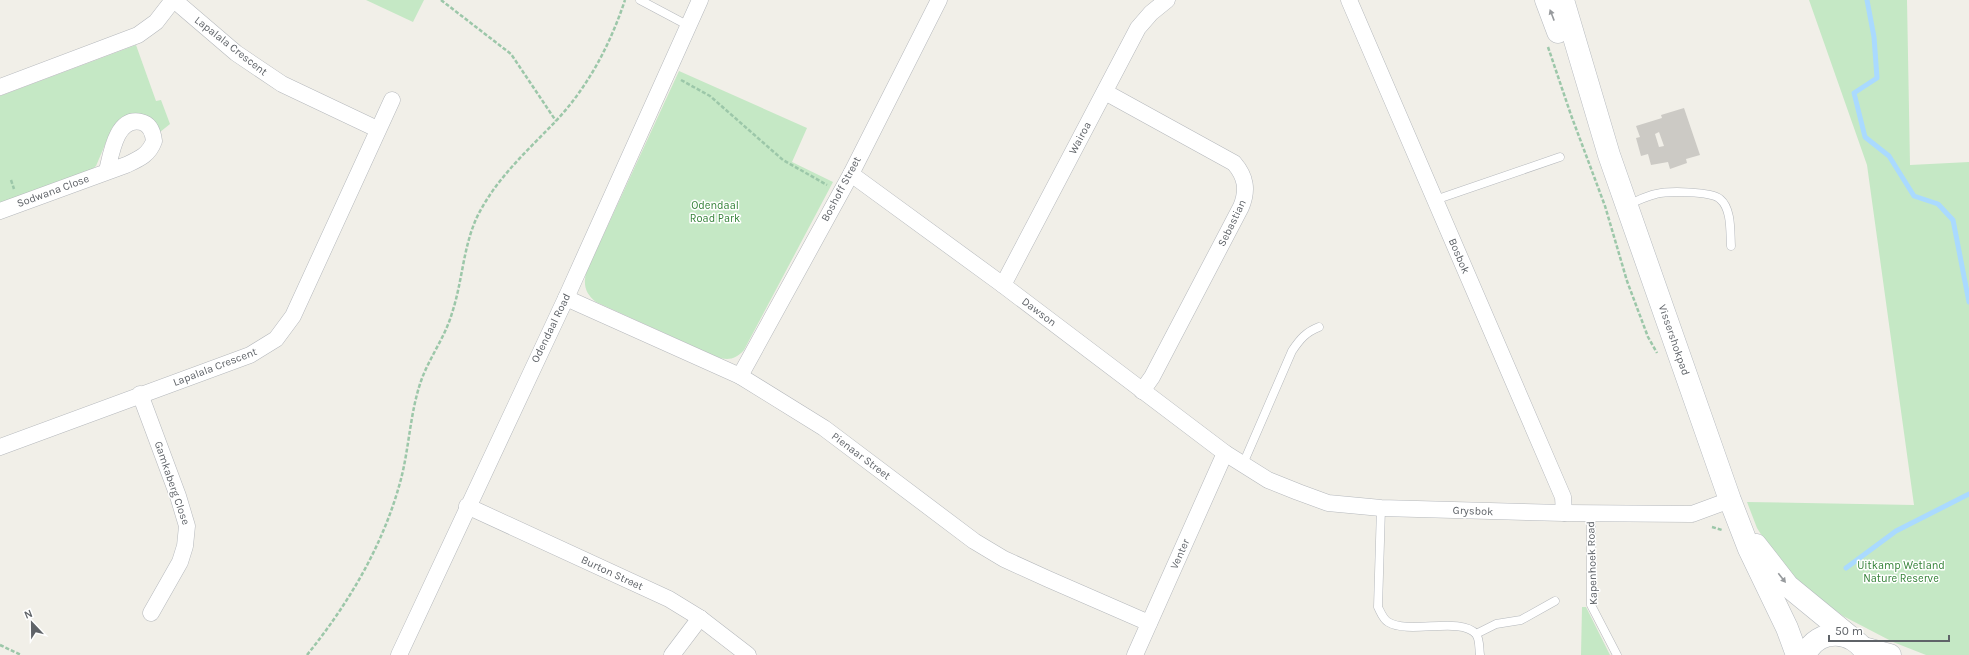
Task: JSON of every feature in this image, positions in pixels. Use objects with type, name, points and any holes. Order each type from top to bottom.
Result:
[{"type":"main road","name":"Vissershokpad","points":[[1546,0],[1578,83],[1609,154]]},
{"type":"main road","name":"Vissershokpad","points":[[1563,0],[1609,154],[1730,500],[1741,525],[1749,549],[1787,628],[1797,655]]},
{"type":"main road","name":"Vissershokpad","points":[[1741,525],[1788,586],[1860,647],[1890,655]]},
{"type":"main road","points":[[1805,655],[1810,646],[1824,636],[1841,634],[1860,647]]},
{"type":"street","points":[[0,87],[138,35],[156,22],[173,0]]},
{"type":"street","name":"Lapalala Crescent","points":[[173,0],[236,53],[282,84],[377,129]]},
{"type":"street","name":"Odendaal Road","points":[[399,655],[467,506],[566,298],[700,0]]},
{"type":"street","name":"Boshoff Street","points":[[740,376],[850,174],[940,0]]},
{"type":"street","name":"Wairoa","points":[[1002,285],[1138,28],[1151,13],[1167,0]]},
{"type":"street","name":"Bosbok","points":[[1349,0],[1563,497],[1564,513]]},
{"type":"street","name":"Sebastian","points":[[1104,92],[1234,163],[1242,174],[1246,190],[1241,207],[1152,377],[1142,391]]},
{"type":"street","name":"Lapalala Crescent","points":[[0,447],[140,394],[250,355],[264,348],[283,332],[293,316],[377,129],[392,100]]},
{"type":"street","name":"Sodwana Close","points":[[0,211],[107,171]]},
{"type":"street","name":"Dawson","points":[[850,174],[1002,285],[1225,453]]},
{"type":"street","name":"Pienaar Street","points":[[566,298],[740,376],[824,428],[974,541],[1016,565],[1149,623]]},
{"type":"street","name":"Gamkaberg Close","points":[[140,394],[178,496],[187,526],[185,546],[180,562],[151,613]]},
{"type":"street","name":"Grysbok","points":[[1225,453],[1268,480],[1328,503],[1380,508],[1564,513],[1692,514],[1730,500]]},
{"type":"street","name":"Venter","points":[[1135,655],[1225,453]]},
{"type":"street","name":"Burton Street","points":[[467,506],[669,599],[700,618],[748,655]]},
{"type":"street","points":[[672,655],[700,618]]},
{"type":"lane","points":[[640,0],[689,26]]},
{"type":"lane","points":[[1435,200],[1560,157]]},
{"type":"lane","points":[[1627,205],[1657,194],[1669,192],[1710,195],[1719,198],[1728,216],[1730,246]]},
{"type":"lane","points":[[1243,464],[1292,351],[1305,334],[1319,327]]},
{"type":"lane","points":[[1380,508],[1378,607],[1382,616],[1387,622],[1398,626],[1457,626],[1469,629],[1476,634],[1479,642],[1480,655]]},
{"type":"lane","name":"Kapenhoek Road","points":[[1591,513],[1591,605],[1617,655]]},
{"type":"lane","points":[[1476,634],[1496,624],[1521,620],[1556,601]]},
{"type":"path","points":[[441,0],[511,54],[556,121]]},
{"type":"path","points":[[307,655],[344,605],[361,576],[386,524],[394,503],[406,458],[416,397],[425,371],[451,316],[458,293],[472,229],[480,212],[506,175],[576,97],[598,64],[609,42],[625,0]]},
{"type":"path","points":[[1546,42],[1605,206],[1627,281],[1648,337],[1660,359]]},
{"type":"path","points":[[668,72],[710,96],[783,160],[840,192]]},
{"type":"path","points":[[0,645],[21,655]]},
{"type":"green space","points":[[366,0],[424,0],[413,22]]},
{"type":"green space","name":"Uitkamp Wetland Nature Reserve","points":[[1809,0],[1907,0],[1910,165],[1969,162],[1969,655],[1926,655],[1893,642],[1843,616],[1807,589],[1779,563],[1757,528],[1747,502],[1914,505],[1867,165]]},
{"type":"green space","points":[[136,45],[156,101],[161,100],[170,124],[160,132],[117,122],[112,128],[96,166],[91,170],[0,203],[0,96]]},
{"type":"green space","name":"Odendaal Road Park","points":[[679,71],[807,128],[792,162],[833,182],[744,350],[735,357],[728,359],[717,357],[596,302],[590,296],[585,286],[586,273]]},
{"type":"green space","points":[[1582,607],[1586,607],[1610,655],[1581,655]]},
{"type":"building","points":[[1684,108],[1700,155],[1686,159],[1687,163],[1670,169],[1668,162],[1651,165],[1648,154],[1641,156],[1636,138],[1640,137],[1636,126],[1662,118],[1661,115]],"holes":[[[1659,132],[1664,146],[1659,147],[1655,134]]]},
{"type":"waterway","points":[[1867,0],[1874,37],[1877,78],[1854,93],[1865,137],[1889,156],[1914,196],[1938,204],[1953,220],[1969,302]]},
{"type":"waterway","points":[[1846,568],[1896,531],[1969,494]]}]
